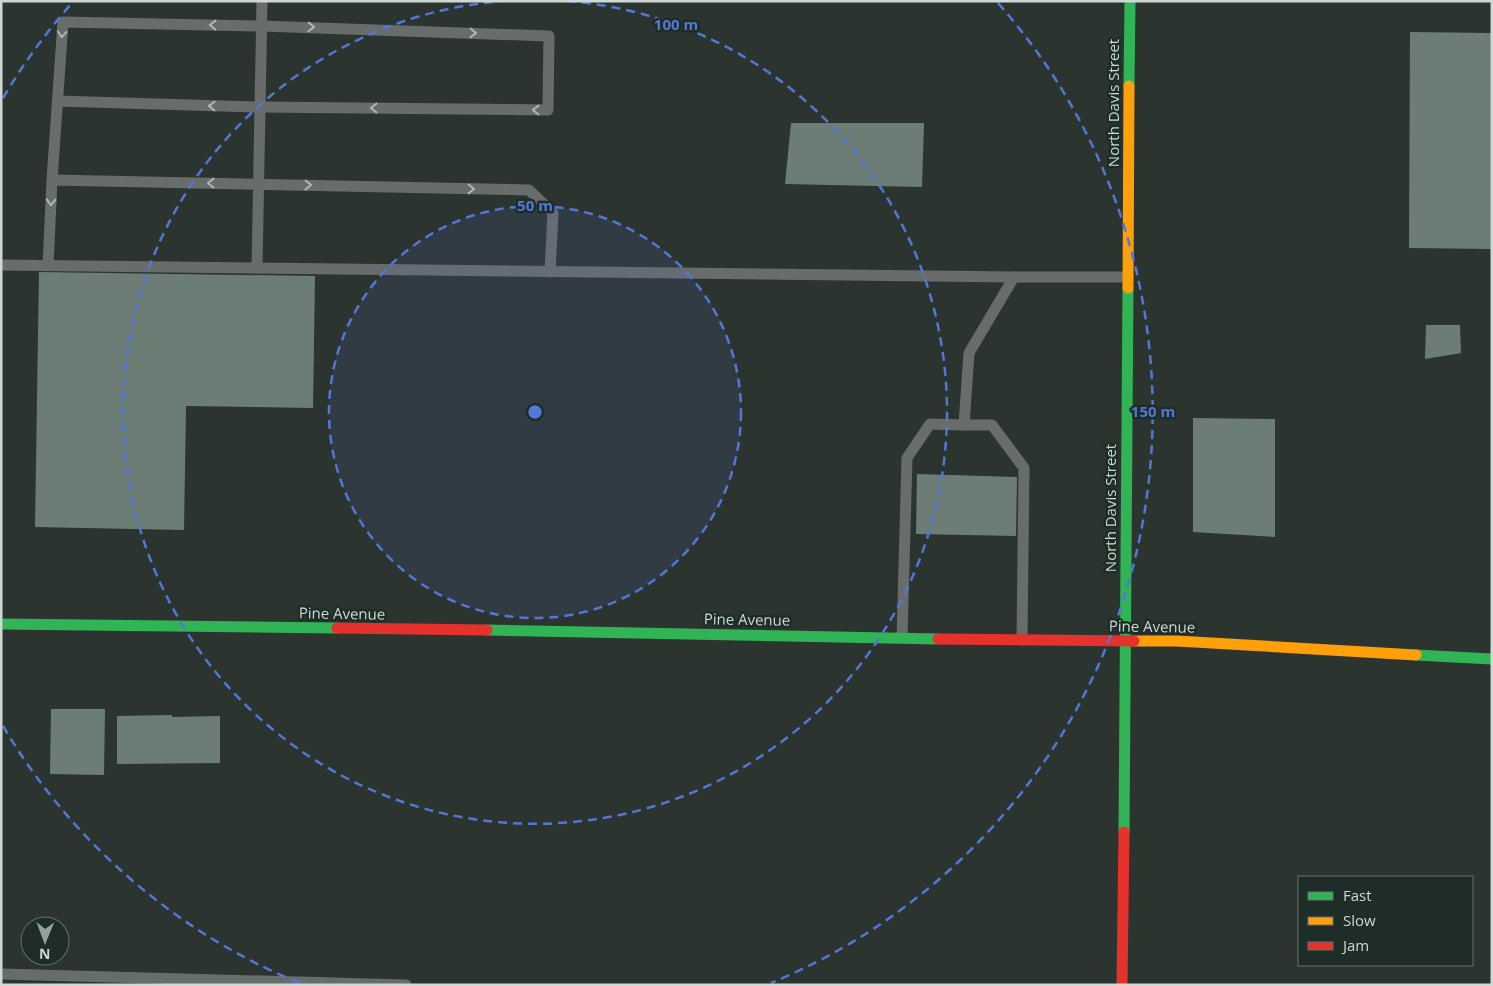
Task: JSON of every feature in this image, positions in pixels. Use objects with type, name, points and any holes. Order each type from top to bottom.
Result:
[{"type":"main road","name":"North Davis Street","points":[[1122,985],[1130,1]]},
{"type":"main road","name":"Pine Avenue","points":[[1,624],[1177,641],[1492,659]]},
{"type":"lane","points":[[257,268],[262,1]]},
{"type":"lane","points":[[48,266],[52,180],[57,101],[63,22],[262,26],[549,36],[548,110],[260,107],[57,101]]},
{"type":"lane","points":[[52,180],[530,190],[553,213],[550,272]]},
{"type":"lane","points":[[1,265],[1128,277]]},
{"type":"lane","points":[[964,424],[969,353],[1014,277]]},
{"type":"lane","points":[[902,638],[907,458],[930,424],[992,424],[1024,468],[1022,640]]},
{"type":"lane","points":[[1,974],[406,985]]},
{"type":"building","points":[[1410,32],[1492,33],[1492,249],[1409,248]]},
{"type":"building","points":[[791,123],[924,123],[922,187],[785,184]]},
{"type":"building","points":[[39,272],[315,276],[313,408],[186,406],[184,530],[35,527]]},
{"type":"building","points":[[1426,325],[1460,325],[1461,353],[1425,359]]},
{"type":"building","points":[[1193,418],[1275,419],[1275,537],[1193,532]]},
{"type":"building","points":[[917,474],[1017,477],[1016,536],[916,534]]},
{"type":"building","points":[[51,709],[105,709],[104,775],[50,774]]},
{"type":"building","points":[[172,715],[172,717],[220,716],[220,763],[117,764],[117,716]]},
{"type":"traffic: fast","points":[[1129,86],[1130,1]]},
{"type":"traffic: fast","points":[[1124,832],[1128,288]]},
{"type":"traffic: fast","points":[[1,624],[337,628]]},
{"type":"traffic: fast","points":[[487,630],[938,639]]},
{"type":"traffic: fast","points":[[1416,655],[1492,659]]},
{"type":"traffic: slow","points":[[1128,288],[1129,86]]},
{"type":"traffic: slow","points":[[1134,641],[1177,641],[1416,655]]},
{"type":"traffic: jam","points":[[337,628],[487,630]]},
{"type":"traffic: jam","points":[[938,639],[1134,641]]},
{"type":"traffic: jam","points":[[1122,985],[1124,832]]}]
